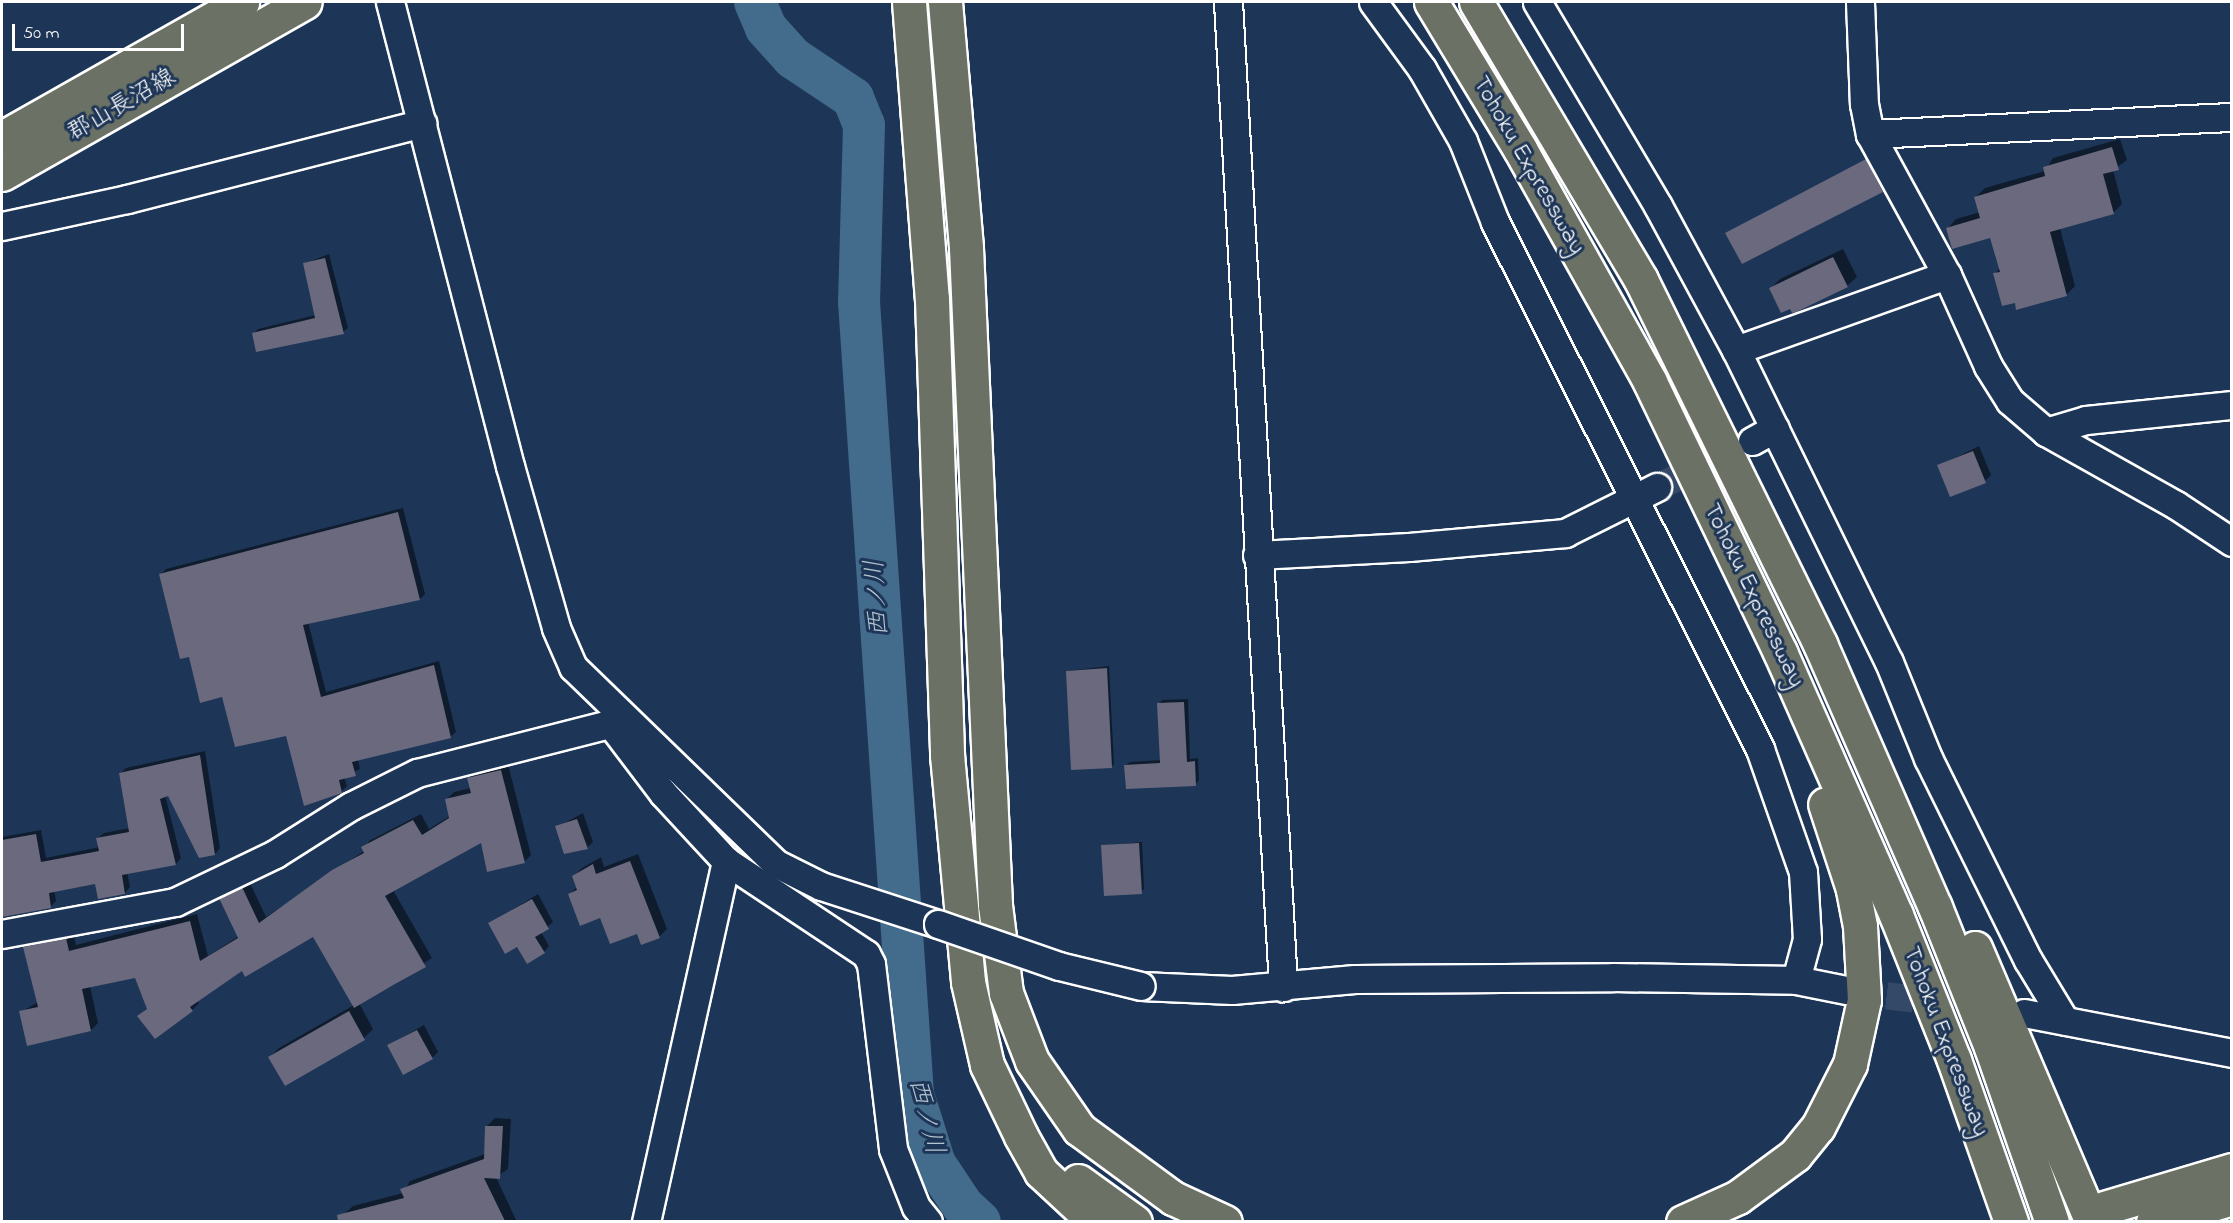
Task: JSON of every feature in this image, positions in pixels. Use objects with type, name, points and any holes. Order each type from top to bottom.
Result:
[{"type":"main road","name":"郡山長沼線","points":[[2,138],[242,2]]},
{"type":"main road","name":"郡山長沼線","points":[[2,174],[305,2]]},
{"type":"main road","points":[[909,2],[932,299],[940,618],[960,913],[968,982],[987,1065],[1021,1136],[1041,1172],[1095,1221]]},
{"type":"main road","points":[[945,2],[966,248],[995,905],[1006,993],[1032,1061],[1079,1129],[1173,1198],[1225,1221]]},
{"type":"main road","name":"Tohoku Expressway","points":[[1431,2],[1520,149],[1650,382],[1835,772],[1954,1060],[2011,1221]]},
{"type":"main road","name":"Tohoku Expressway","points":[[1476,2],[1641,280],[1820,644],[1948,939],[1991,1047],[2052,1221]]},
{"type":"main road","points":[[1650,382],[1836,829],[1853,889],[1863,970],[1864,1000],[1850,1064],[1818,1127],[1795,1155],[1769,1176],[1738,1197],[1683,1221]]},
{"type":"main road","points":[[1820,644],[1885,759],[1949,891],[2098,1215],[2232,1170]]},
{"type":"main road","points":[[1021,1136],[1135,1221]]},
{"type":"main road","points":[[2153,1221],[2232,1198]]},
{"type":"street","points":[[390,2],[510,466],[561,645],[573,667],[617,721],[663,793],[726,861],[866,954],[871,964],[893,1149],[916,1207],[928,1221]]},
{"type":"street","points":[[1228,2],[1257,555],[1283,987]]},
{"type":"street","points":[[1373,2],[1422,69],[1463,141],[1495,222],[1632,500],[1760,749],[1796,843],[1806,899],[1807,939],[1796,980]]},
{"type":"street","points":[[1537,2],[1630,158],[1736,350],[1888,662],[1928,758],[2028,960],[2065,1021]]},
{"type":"street","points":[[1860,2],[1864,104],[1870,134],[1947,275],[1997,381],[2022,414],[2046,432],[2176,506],[2232,542]]},
{"type":"street","points":[[1870,134],[2232,117]]},
{"type":"street","points":[[2,226],[127,199],[422,123]]},
{"type":"street","points":[[1736,350],[1947,275]]},
{"type":"street","points":[[2046,432],[2086,420],[2232,405]]},
{"type":"street","points":[[1752,441],[1775,428]]},
{"type":"street","points":[[1257,555],[1408,547],[1565,533],[1657,487]]},
{"type":"street","points":[[2,934],[175,902],[275,854],[351,806],[417,773],[617,721],[668,755],[775,863],[821,886],[1059,966],[1141,986],[1232,990],[1355,979],[1796,980],[1846,990]]},
{"type":"street","points":[[646,1221],[726,861]]},
{"type":"street","points":[[2024,1013],[2232,1053]]},
{"type":"building","points":[[2112,147],[2119,170],[2103,174],[2114,214],[2050,232],[2067,296],[2016,310],[2015,303],[2002,306],[1993,273],[2000,272],[1990,238],[1952,249],[1946,228],[1980,218],[1974,197],[2045,176],[2043,167]]},
{"type":"building","points":[[1866,159],[1883,192],[1742,264],[1725,233]]},
{"type":"building","points":[[1833,257],[1848,287],[1796,312],[1792,313],[1790,309],[1781,313],[1769,288]]},
{"type":"building","points":[[325,258],[344,334],[256,352],[252,333],[315,318],[303,263]]},
{"type":"building","points":[[1973,451],[1986,483],[1950,497],[1937,465]]},
{"type":"building","points":[[398,512],[420,600],[303,625],[321,697],[434,665],[451,738],[352,762],[356,776],[339,780],[342,793],[304,806],[286,736],[235,747],[222,697],[200,703],[189,657],[180,659],[159,574]]},
{"type":"building","points":[[1107,668],[1112,768],[1071,770],[1066,671]]},
{"type":"building","points":[[1184,702],[1187,762],[1195,761],[1196,786],[1126,789],[1124,765],[1160,763],[1157,703]]},
{"type":"building","points":[[200,755],[215,855],[199,858],[168,796],[160,799],[176,865],[122,875],[125,894],[98,899],[95,884],[49,893],[51,908],[2,917],[2,840],[36,834],[41,862],[99,851],[96,838],[129,832],[119,773]]},
{"type":"building","points":[[501,770],[525,863],[487,872],[481,843],[385,896],[426,967],[354,1008],[313,937],[245,977],[242,971],[190,1007],[193,1011],[155,1039],[137,1016],[147,1009],[135,978],[82,989],[91,1031],[27,1046],[19,1011],[38,1007],[23,947],[66,938],[69,951],[190,921],[200,961],[238,938],[219,898],[242,887],[259,923],[332,870],[364,853],[361,847],[413,820],[422,835],[449,818],[445,799],[471,793],[467,778]]},
{"type":"building","points":[[577,819],[588,849],[564,854],[555,826]]},
{"type":"building","points":[[1139,843],[1142,894],[1104,896],[1101,845]]},
{"type":"building","points":[[630,861],[660,938],[641,945],[637,934],[610,944],[600,918],[580,926],[568,894],[577,890],[572,876],[593,864],[596,874]]},
{"type":"building","points":[[532,899],[549,929],[535,937],[545,953],[527,964],[517,947],[505,954],[488,923]]},
{"type":"building","points":[[349,1011],[365,1040],[285,1086],[268,1057]]},
{"type":"building","points":[[417,1030],[433,1059],[403,1075],[387,1045]]},
{"type":"building","points":[[485,1126],[503,1126],[500,1179],[484,1178],[505,1221],[338,1221],[337,1215],[404,1198],[400,1189],[484,1159]]},
{"type":"waterway","name":"西ノ川","points":[[755,2],[766,28],[793,58],[853,98],[864,125],[859,302],[913,1094],[935,1164],[963,1206],[980,1222]]},
{"type":"tunnel","points":[[1657,487],[1745,444]]},
{"type":"tunnel","points":[[1846,990],[1994,1009]]}]
